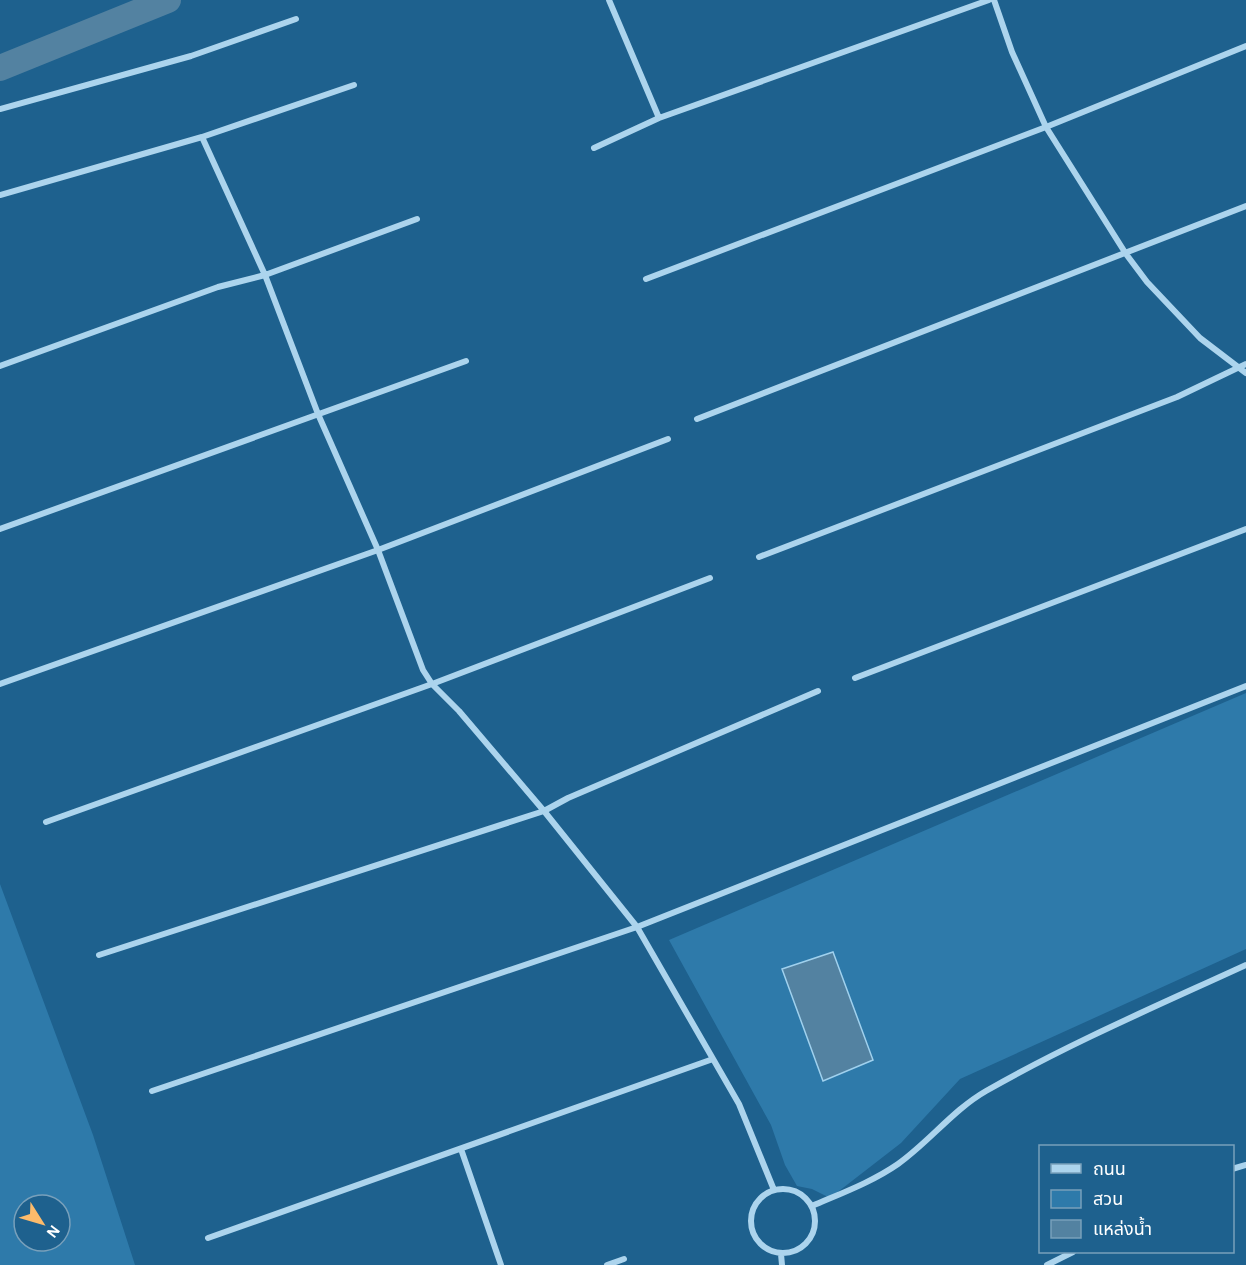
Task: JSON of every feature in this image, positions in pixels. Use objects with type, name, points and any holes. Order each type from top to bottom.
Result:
[{"type":"street","points":[[609,0],[659,118]]},
{"type":"street","points":[[594,148],[659,118],[992,0],[1046,128],[1126,254],[1148,282],[1200,338],[1243,365],[1246,373]]},
{"type":"street","points":[[0,109],[191,56],[296,19]]},
{"type":"street","points":[[646,279],[1046,128],[1246,46]]},
{"type":"street","points":[[0,195],[202,137],[354,85]]},
{"type":"street","points":[[202,137],[265,275],[318,414],[378,550],[423,670],[432,684],[459,711],[544,811],[637,927],[739,1104],[774,1190]]},
{"type":"street","points":[[697,419],[1246,206]]},
{"type":"street","points":[[0,366],[218,287],[265,275],[417,219]]},
{"type":"street","points":[[0,529],[466,361]]},
{"type":"street","points":[[759,557],[1177,397],[1243,365]]},
{"type":"street","points":[[0,684],[378,550],[668,439]]},
{"type":"street","points":[[855,678],[1246,529]]},
{"type":"street","points":[[46,822],[432,684],[710,578]]},
{"type":"street","points":[[152,1091],[637,927],[1246,686]]},
{"type":"street","points":[[99,955],[544,811],[568,798],[818,691]]},
{"type":"street","points":[[812,1206],[867,1183],[900,1163],[943,1124],[984,1092],[1077,1043],[1246,965]]},
{"type":"street","points":[[208,1238],[713,1059]]},
{"type":"street","points":[[461,1149],[501,1265]]},
{"type":"street","points":[[774,1190],[793,1190],[804,1196],[812,1206],[816,1223],[810,1239],[798,1251],[781,1254],[768,1250],[757,1241],[752,1228],[752,1214],[758,1202],[774,1190]]},
{"type":"street","points":[[1047,1265],[1069,1253]]},
{"type":"street","points":[[781,1254],[782,1265]]},
{"type":"street","points":[[607,1265],[624,1259]]},
{"type":"green space","points":[[1246,693],[1246,949],[960,1079],[901,1143],[830,1198],[812,1189],[797,1186],[785,1165],[771,1125],[669,940]]},
{"type":"green space","points":[[0,884],[93,1135],[135,1265],[0,1265]]},
{"type":"water","points":[[833,952],[873,1060],[823,1081],[782,969]]},
{"type":"waterway","points":[[0,68],[168,0]]}]
